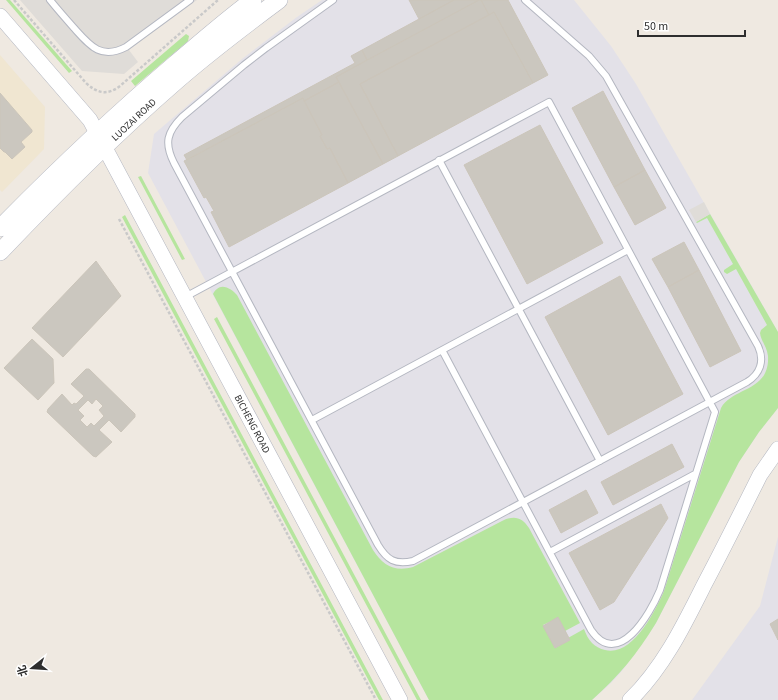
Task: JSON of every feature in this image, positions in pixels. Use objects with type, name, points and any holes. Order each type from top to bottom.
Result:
[{"type":"main road","name":"LUOZAI ROAD","points":[[0,252],[50,200],[130,103],[228,19],[253,0]]},
{"type":"main road","name":"LUOZAI ROAD","points":[[0,228],[38,189],[279,0]]},
{"type":"street","name":"BICHENG ROAD","points":[[0,16],[90,120],[400,700]]},
{"type":"street","points":[[630,700],[661,662],[677,637],[752,489],[778,449]]},
{"type":"lane","points":[[50,0],[88,44],[97,49],[109,52],[118,51],[126,47],[190,0]]},
{"type":"lane","points":[[333,0],[266,48],[188,112],[171,131],[168,148],[378,545],[388,558],[400,563],[413,561],[709,402],[753,378],[760,368],[761,351],[606,76],[589,56],[525,0]]},
{"type":"lane","points":[[185,297],[549,102],[715,412],[656,600],[633,634],[623,642],[617,644],[606,643],[596,637],[591,630],[442,350]]},
{"type":"lane","points":[[439,160],[600,461]]},
{"type":"lane","points":[[312,420],[628,250]]},
{"type":"lane","points":[[550,552],[696,474]]},
{"type":"path","points":[[14,0],[86,83],[92,88],[104,92],[112,91],[120,86],[218,0]]},
{"type":"path","points":[[119,219],[376,700]]},
{"type":"shaded area","points":[[20,0],[197,0],[129,50],[138,62],[124,74],[82,71]]},
{"type":"shaded area","points":[[322,0],[574,0],[611,46],[636,84],[778,332],[778,408],[759,432],[739,462],[656,623],[622,671],[592,700],[429,700],[148,173],[154,134],[242,59]]},
{"type":"shaded area","points":[[0,55],[45,107],[44,149],[2,192],[0,190]]},
{"type":"shaded area","points":[[704,202],[710,214],[696,222],[689,210]]},
{"type":"shaded area","points":[[778,537],[778,700],[692,700],[760,606]]},
{"type":"green space","points":[[6,0],[10,0],[72,71],[69,73]]},
{"type":"green space","points":[[186,34],[189,36],[188,41],[135,86],[131,81]]},
{"type":"green space","points":[[141,176],[185,259],[182,260],[138,177]]},
{"type":"green space","points":[[710,214],[778,332],[778,408],[759,432],[739,462],[656,623],[642,645],[627,664],[592,700],[429,700],[213,294],[214,292],[219,287],[225,287],[237,295],[373,550],[385,564],[401,569],[413,567],[506,519],[521,519],[529,528],[580,623],[565,631],[558,618],[543,625],[555,648],[570,640],[568,638],[584,629],[589,640],[596,646],[605,650],[615,650],[624,647],[641,631],[655,610],[664,591],[721,408],[734,396],[757,383],[767,368],[768,356],[760,333],[761,330],[767,325],[736,269],[727,274],[724,272],[724,270],[733,264],[707,218],[697,223],[696,222]]},
{"type":"green space","points":[[125,215],[383,700],[379,700],[122,217]]},
{"type":"green space","points":[[217,317],[421,700],[417,700],[214,319]]},
{"type":"building","points":[[409,0],[454,0],[419,19]]},
{"type":"building","points":[[454,0],[479,0],[367,60],[362,50]]},
{"type":"building","points":[[481,0],[489,15],[360,84],[398,156],[383,164],[336,77]]},
{"type":"building","points":[[481,0],[508,0],[548,75],[533,83],[494,12],[489,15]]},
{"type":"building","points":[[494,12],[533,83],[398,156],[360,84]]},
{"type":"building","points":[[362,50],[367,60],[336,77],[339,82],[304,101],[303,98],[187,160],[184,155],[355,63],[351,56]]},
{"type":"building","points":[[339,82],[383,164],[348,183],[330,148],[327,149],[320,136],[322,135],[304,101]]},
{"type":"building","points":[[603,91],[645,170],[614,187],[572,108]]},
{"type":"building","points":[[0,93],[32,130],[32,132],[21,142],[25,147],[12,159],[0,148]]},
{"type":"building","points":[[303,98],[322,135],[320,136],[327,149],[330,148],[348,183],[229,247],[211,212],[214,211],[206,197],[204,198],[184,161]]},
{"type":"building","points":[[540,125],[603,243],[527,284],[464,165]]},
{"type":"building","points":[[645,170],[666,208],[635,225],[614,187]]},
{"type":"building","points":[[684,242],[699,270],[668,287],[652,259]]},
{"type":"building","points":[[96,261],[121,296],[63,357],[32,328]]},
{"type":"building","points":[[699,270],[741,351],[710,367],[668,287]]},
{"type":"building","points":[[620,276],[683,394],[608,435],[545,317]]},
{"type":"building","points":[[32,339],[53,359],[54,383],[38,400],[4,368]]},
{"type":"building","points":[[86,369],[89,369],[135,414],[135,417],[121,432],[109,420],[99,430],[112,442],[96,457],[93,456],[47,412],[62,394],[72,405],[74,403],[76,404],[84,396],[71,384]],"holes":[[[96,399],[103,406],[99,410],[104,416],[94,426],[91,423],[87,427],[80,420],[84,416],[78,410],[88,400],[92,404]]]},
{"type":"building","points":[[672,444],[684,467],[613,505],[601,482]]},
{"type":"building","points":[[586,490],[598,513],[561,533],[549,510]]},
{"type":"building","points":[[661,504],[668,518],[614,602],[600,610],[569,553]]},
{"type":"building","points":[[558,617],[570,640],[555,648],[543,626]]},
{"type":"building","points":[[778,619],[778,640],[770,624]]}]
